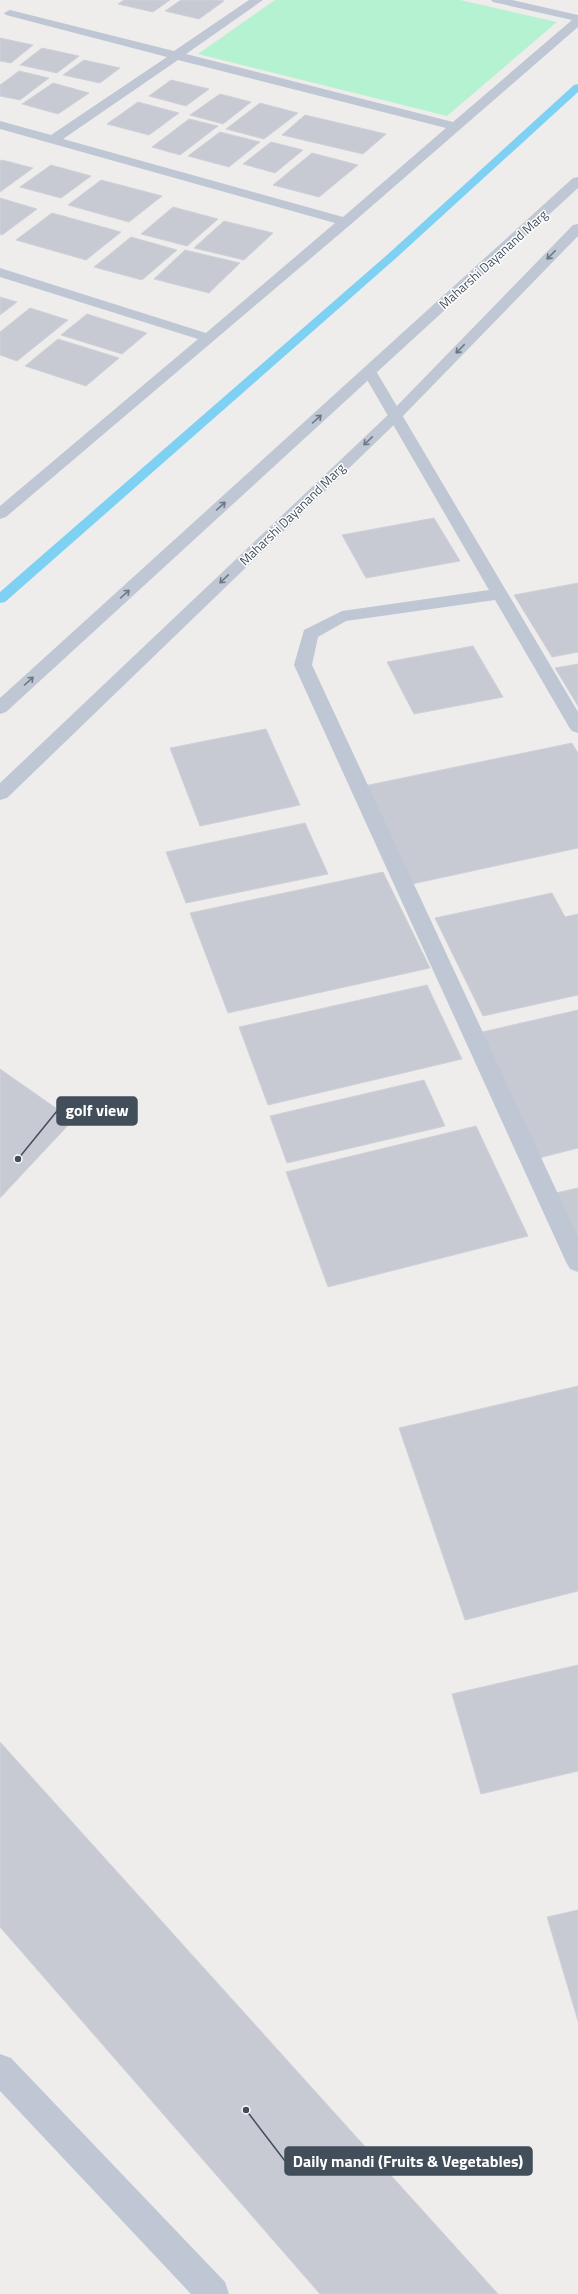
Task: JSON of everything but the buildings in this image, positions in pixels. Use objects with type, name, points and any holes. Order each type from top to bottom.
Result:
[{"type":"street","points":[[53,140],[256,0]]},
{"type":"street","points":[[497,0],[578,18]]},
{"type":"street","points":[[5,16],[26,3]]},
{"type":"street","points":[[5,16],[176,55],[456,127]]},
{"type":"street","points":[[0,514],[345,222],[578,21]]},
{"type":"street","points":[[0,125],[345,222]]},
{"type":"street","name":"Maharshi Dayanand Marg","points":[[0,708],[578,181]]},
{"type":"street","name":"Maharshi Dayanand Marg","points":[[0,794],[395,416],[578,228]]},
{"type":"street","points":[[0,272],[208,338]]},
{"type":"street","points":[[369,371],[578,727]]},
{"type":"street","points":[[500,594],[342,616],[310,634],[303,665],[578,1262]]},
{"type":"street","points":[[0,2069],[213,2294]]},
{"type":"green space","points":[[275,0],[460,0],[557,22],[447,116],[198,54]]},
{"type":"waterway","points":[[0,599],[391,257],[578,87]]},
{"type":"place","name":"golf view","points":[[18,1159]]},
{"type":"place","name":"Daily mandi (Fruits & Vegetables)","points":[[246,2110]]}]
